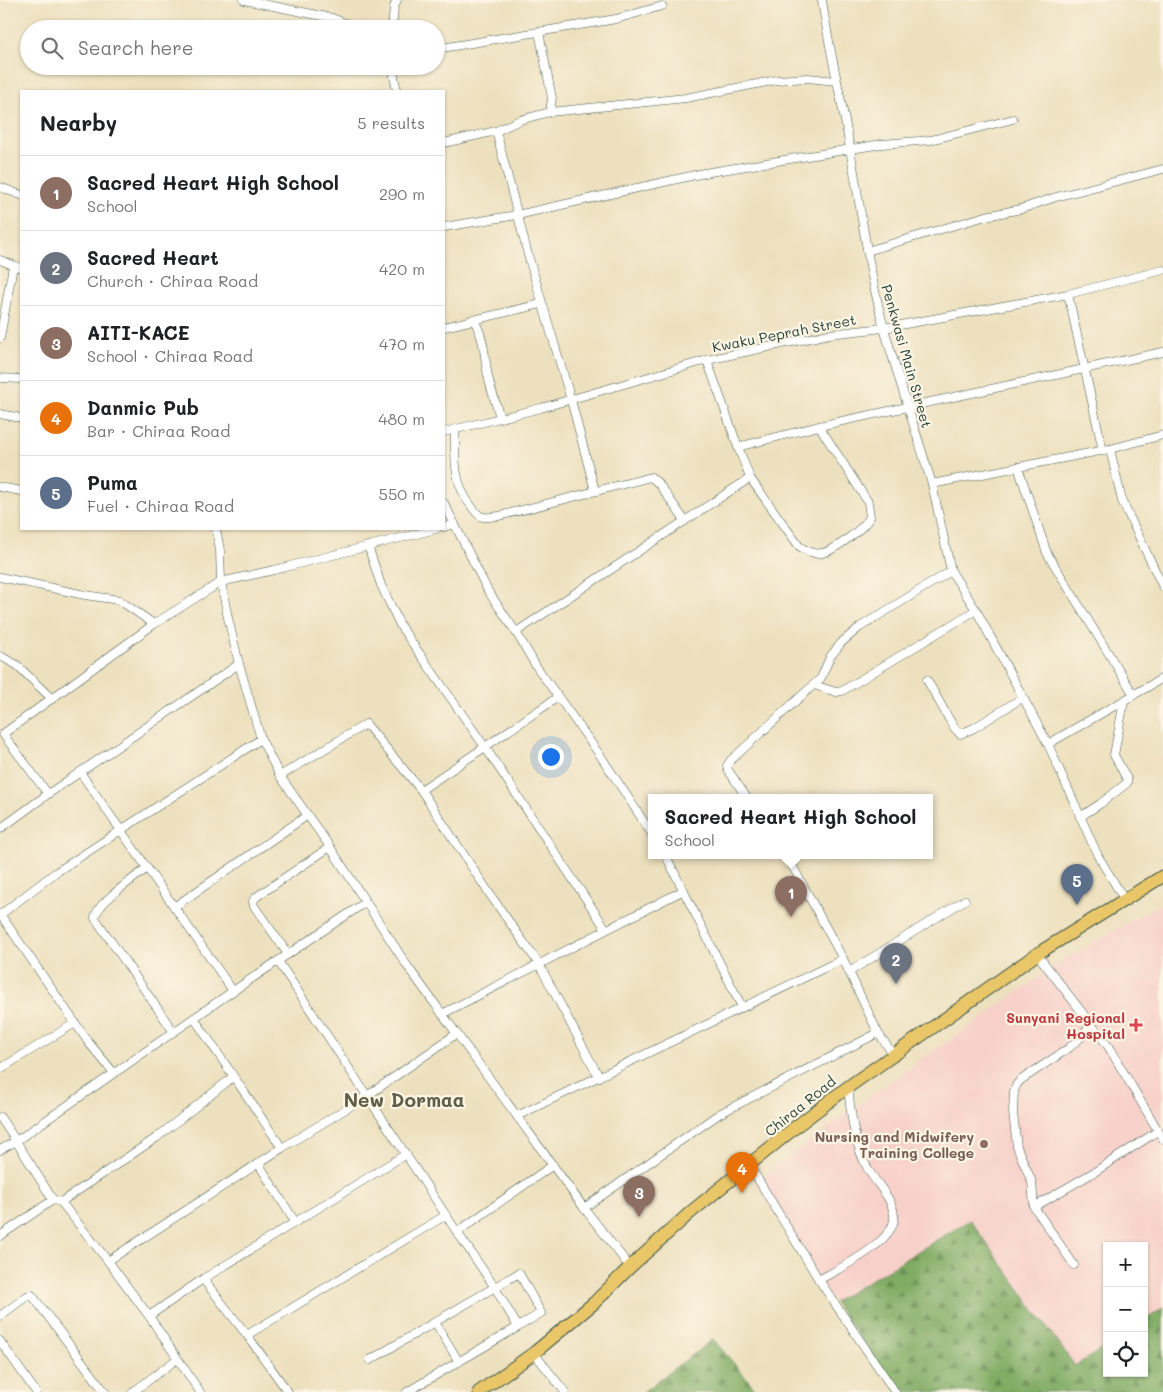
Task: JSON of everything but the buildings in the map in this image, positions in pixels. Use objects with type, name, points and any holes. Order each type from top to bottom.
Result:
[{"type":"highway","name":"Chiraa Road","points":[[479,1392],[534,1353],[594,1303],[630,1267],[691,1212],[848,1087],[1037,954],[1163,876]]},
{"type":"street","points":[[244,0],[337,20]]},
{"type":"street","points":[[393,20],[394,7],[397,0]]},
{"type":"street","name":"Penkwasi Main Street","points":[[822,0],[836,81],[851,150],[866,251],[884,328],[932,484],[951,571]]},
{"type":"street","points":[[445,48],[616,19],[662,6]]},
{"type":"street","points":[[539,32],[551,90],[550,112]]},
{"type":"street","points":[[393,75],[396,90]]},
{"type":"street","points":[[445,143],[496,131],[520,120],[550,112],[686,98],[777,80],[808,78],[836,81]]},
{"type":"street","points":[[445,228],[517,215],[704,174],[882,144],[931,140],[1013,119]]},
{"type":"street","points":[[496,131],[541,304],[571,400],[595,491]]},
{"type":"street","points":[[866,251],[986,216],[1021,209],[1056,197],[1163,169]]},
{"type":"street","points":[[0,186],[20,195]]},
{"type":"street","points":[[0,260],[17,267],[0,338]]},
{"type":"street","name":"Kwaku Peprah Street","points":[[445,432],[571,400],[707,360],[829,334],[884,328],[1068,294],[1163,270]]},
{"type":"street","points":[[1068,294],[1084,369],[1122,501],[1163,587]]},
{"type":"street","points":[[445,327],[541,304]]},
{"type":"street","points":[[474,319],[480,329],[484,343],[489,378],[500,417]]},
{"type":"street","points":[[738,447],[819,426],[1163,352]]},
{"type":"street","points":[[707,360],[750,478],[799,546],[810,552],[822,553],[836,546],[867,523],[871,511],[868,502],[819,426]]},
{"type":"street","points":[[0,378],[20,379]]},
{"type":"street","points":[[0,414],[20,418]]},
{"type":"street","points":[[455,430],[455,465],[458,485],[470,506],[479,516],[484,518],[651,478],[659,484],[685,521]]},
{"type":"street","points":[[932,484],[1106,450],[1163,435]]},
{"type":"street","points":[[1018,467],[1047,553],[1134,695]]},
{"type":"street","points":[[516,632],[750,478]]},
{"type":"street","points":[[0,487],[20,491]]},
{"type":"street","points":[[445,505],[488,591],[648,828]]},
{"type":"street","points":[[445,527],[455,524]]},
{"type":"street","points":[[216,530],[220,550],[221,582],[238,664],[261,739],[280,776],[330,847],[408,967],[584,1208],[630,1267]]},
{"type":"street","points":[[48,794],[2,734],[52,700],[154,624],[221,582],[432,530]]},
{"type":"street","points":[[368,546],[381,585],[401,627],[485,747],[606,930]]},
{"type":"street","points":[[745,794],[728,770],[727,766],[730,761],[821,678],[830,657],[842,642],[860,627],[951,571],[976,610],[1048,744],[1098,856],[1124,899]]},
{"type":"street","points":[[0,577],[85,595],[119,600],[154,624]]},
{"type":"street","points":[[814,685],[836,692],[842,691],[976,610]]},
{"type":"street","points":[[0,656],[16,665],[52,700]]},
{"type":"street","points":[[0,829],[238,664]]},
{"type":"street","points":[[1048,744],[1163,678]]},
{"type":"street","points":[[927,680],[953,726],[960,734],[974,728],[1022,698]]},
{"type":"street","points":[[421,790],[558,697]]},
{"type":"street","points":[[1080,817],[1127,783],[1127,779],[1114,755],[1124,701]]},
{"type":"street","points":[[280,776],[366,724],[421,790],[491,896],[539,964],[599,1076]]},
{"type":"street","points":[[114,1073],[75,1023],[0,915],[55,873],[261,739]]},
{"type":"street","points":[[80,772],[233,991]]},
{"type":"street","points":[[174,907],[244,861],[308,815]]},
{"type":"street","points":[[288,954],[254,906],[253,901],[256,897],[330,847]]},
{"type":"street","points":[[668,859],[742,1007]]},
{"type":"street","points":[[789,859],[849,972],[878,1032],[893,1054]]},
{"type":"street","points":[[147,868],[103,903],[95,913],[95,918],[173,1031]]},
{"type":"street","points":[[442,1014],[684,890]]},
{"type":"street","points":[[849,972],[965,900]]},
{"type":"street","points":[[0,1150],[16,1141],[173,1031],[366,902]]},
{"type":"street","points":[[1037,954],[1108,1046],[1163,1139]]},
{"type":"street","points":[[517,1116],[842,959]]},
{"type":"street","points":[[278,961],[494,1286],[518,1327]]},
{"type":"street","points":[[194,1018],[282,1148]]},
{"type":"street","points":[[0,1069],[75,1023]]},
{"type":"street","points":[[1074,1265],[1034,1207],[1032,1182],[1017,1147],[1013,1113],[1014,1091],[1021,1080],[1076,1042],[1091,1025]]},
{"type":"street","points":[[584,1208],[719,1114],[878,1032]]},
{"type":"street","points":[[108,1260],[258,1163],[367,1096],[456,1034]]},
{"type":"street","points":[[0,1236],[156,1138],[233,1077]]},
{"type":"street","points":[[819,1280],[879,1244],[891,1230],[894,1222],[890,1203],[868,1168],[858,1147],[848,1087]]},
{"type":"street","points":[[0,1118],[57,1201],[108,1260],[149,1316],[200,1392]]},
{"type":"street","points":[[1034,1207],[1096,1171],[1158,1131]]},
{"type":"street","points":[[149,1316],[203,1279],[406,1154]]},
{"type":"street","points":[[258,1163],[295,1222]]},
{"type":"street","points":[[457,1232],[553,1166]]},
{"type":"street","points":[[750,1166],[819,1280],[895,1392]]},
{"type":"street","points":[[247,1335],[446,1215]]},
{"type":"street","points":[[370,1360],[519,1273],[541,1313],[407,1392]]},
{"type":"street","points":[[203,1279],[288,1392]]},
{"type":"street","points":[[0,1316],[27,1296],[32,1295],[105,1392]]},
{"type":"street","points":[[435,1322],[459,1362]]},
{"type":"street","points":[[0,1341],[36,1392]]},
{"type":"street","points":[[534,1353],[565,1392]]},
{"type":"street","points":[[132,1392],[177,1359]]},
{"type":"shaded area","name":"Nursing and Midwifery Training College","points":[[1163,902],[1163,1308],[1148,1318],[1148,1242],[1103,1242],[1103,1349],[1075,1367],[970,1220],[834,1302],[755,1182],[880,1089],[1064,960]]},
{"type":"green space","points":[[970,1220],[1075,1366],[1103,1348],[1103,1377],[1148,1377],[1148,1318],[1163,1308],[1163,1392],[898,1392],[834,1302]]},
{"type":"green space","points":[[713,1339],[758,1392],[643,1392]]},
{"type":"place","name":"Puma","points":[[1077,905]]},
{"type":"place","name":"Sacred Heart High School","points":[[791,917]]},
{"type":"place","name":"Sacred Heart","points":[[896,984]]},
{"type":"place","name":"Sunyani Regional Hospital","points":[[1136,1025]]},
{"type":"place","name":"Nursing and Midwifery Training College","points":[[984,1144]]},
{"type":"place","name":"Danmic Pub","points":[[742,1193]]},
{"type":"place","name":"AITI-KACE","points":[[639,1217]]},
{"type":"district","name":"New Dormaa","points":[[404,1099]]}]
